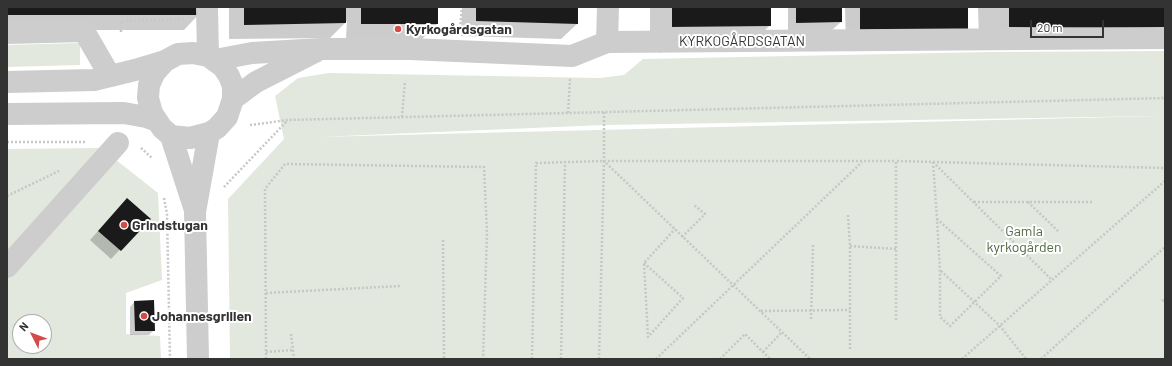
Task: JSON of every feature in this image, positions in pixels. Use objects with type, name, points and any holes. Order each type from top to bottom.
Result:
[{"type":"street","points":[[207,7],[211,58]]},
{"type":"street","points":[[607,42],[608,7]]},
{"type":"street","points":[[661,7],[661,42]]},
{"type":"street","points":[[989,7],[990,39]]},
{"type":"street","points":[[7,33],[84,31],[110,76]]},
{"type":"street","name":"KYRKOGÅRDSGATAN","points":[[211,58],[252,53],[322,48],[572,56],[607,42],[1165,38]]},
{"type":"street","name":"KYRKOGÅRDSGATAN","points":[[233,99],[256,82],[322,48]]},
{"type":"street","points":[[7,82],[94,80],[165,61],[178,54],[193,53],[211,58],[224,68],[233,86],[233,99],[227,117],[217,128],[209,133],[190,138],[164,128],[146,117],[124,113],[7,114]]},
{"type":"street","points":[[165,61],[155,72],[149,86],[148,98],[152,113],[164,128],[195,212]]},
{"type":"street","points":[[198,359],[195,212],[209,133]]},
{"type":"street","points":[[7,267],[118,143]]},
{"type":"path","points":[[460,30],[462,7]]},
{"type":"path","points":[[121,32],[121,21],[187,19]]},
{"type":"path","points":[[402,117],[405,81]]},
{"type":"path","points":[[250,125],[288,120],[1165,98]]},
{"type":"path","points":[[599,359],[604,112]]},
{"type":"path","points":[[221,190],[288,120]]},
{"type":"path","points":[[7,142],[118,143],[137,146],[153,160]]},
{"type":"path","points":[[604,161],[810,359]]},
{"type":"path","points":[[532,359],[536,163],[604,161],[933,162],[1165,168]]},
{"type":"path","points":[[561,359],[565,162]]},
{"type":"path","points":[[656,359],[863,162]]},
{"type":"path","points":[[896,162],[896,320]]},
{"type":"path","points":[[933,162],[1052,280]]},
{"type":"path","points":[[933,162],[940,271],[940,317],[950,326],[1001,276],[937,220]]},
{"type":"path","points":[[266,359],[265,189],[285,164],[484,167],[487,233],[483,359]]},
{"type":"path","points":[[7,196],[64,168]]},
{"type":"path","points":[[962,359],[1165,181]]},
{"type":"path","points":[[163,191],[167,214],[170,359]]},
{"type":"path","points":[[973,202],[1094,202]]},
{"type":"path","points":[[1028,202],[1058,232]]},
{"type":"path","points":[[682,236],[706,214],[694,205]]},
{"type":"path","points":[[848,215],[850,246],[850,350]]},
{"type":"path","points":[[644,263],[683,298],[648,337],[644,263],[675,229]]},
{"type":"path","points":[[443,240],[444,359]]},
{"type":"path","points":[[811,319],[813,245]]},
{"type":"path","points":[[850,246],[896,249]]},
{"type":"path","points":[[1041,359],[1165,248]]},
{"type":"path","points":[[940,271],[1000,326],[1026,359]]},
{"type":"path","points":[[266,293],[400,286]]},
{"type":"path","points":[[760,311],[850,310]]},
{"type":"path","points":[[763,352],[782,332]]},
{"type":"path","points":[[291,334],[294,359]]},
{"type":"path","points":[[720,359],[745,334],[770,359]]},
{"type":"path","points":[[266,352],[293,350]]},
{"type":"green space","points":[[80,43],[80,65],[7,67],[7,45]]},
{"type":"green space","name":"Gamla kyrkogården","points":[[1165,51],[1165,359],[230,359],[228,199],[284,139],[275,96],[298,78],[329,73],[600,78],[624,75],[643,59],[990,52]],"holes":[[[1158,116],[318,137],[604,125]]]},
{"type":"green space","points":[[101,148],[158,193],[162,280],[126,293],[126,334],[160,336],[161,359],[7,359],[7,149]]},
{"type":"building","points":[[7,7],[200,7],[200,15],[7,15]]},
{"type":"building","points":[[244,7],[346,7],[346,23],[244,25]]},
{"type":"building","points":[[361,7],[438,7],[438,24],[361,24]]},
{"type":"building","points":[[476,7],[578,7],[578,24],[476,21]]},
{"type":"building","points":[[669,7],[771,7],[771,26],[669,27]]},
{"type":"building","points":[[796,7],[842,7],[842,22],[796,23]]},
{"type":"building","points":[[860,7],[968,7],[968,29],[860,30]]},
{"type":"building","points":[[1009,7],[1165,7],[1165,28],[1009,27]]},
{"type":"building","name":"Grindstugan","points":[[127,198],[151,219],[121,251],[98,231]]},
{"type":"building","name":"Johannesgrillen","points":[[154,300],[155,331],[135,331],[134,301]]},
{"type":"place","name":"Kyrkogårdsgatan","points":[[398,29]]},
{"type":"place","name":"Grindstugan","points":[[124,225]]},
{"type":"place","name":"Johannesgrillen","points":[[144,316]]}]
